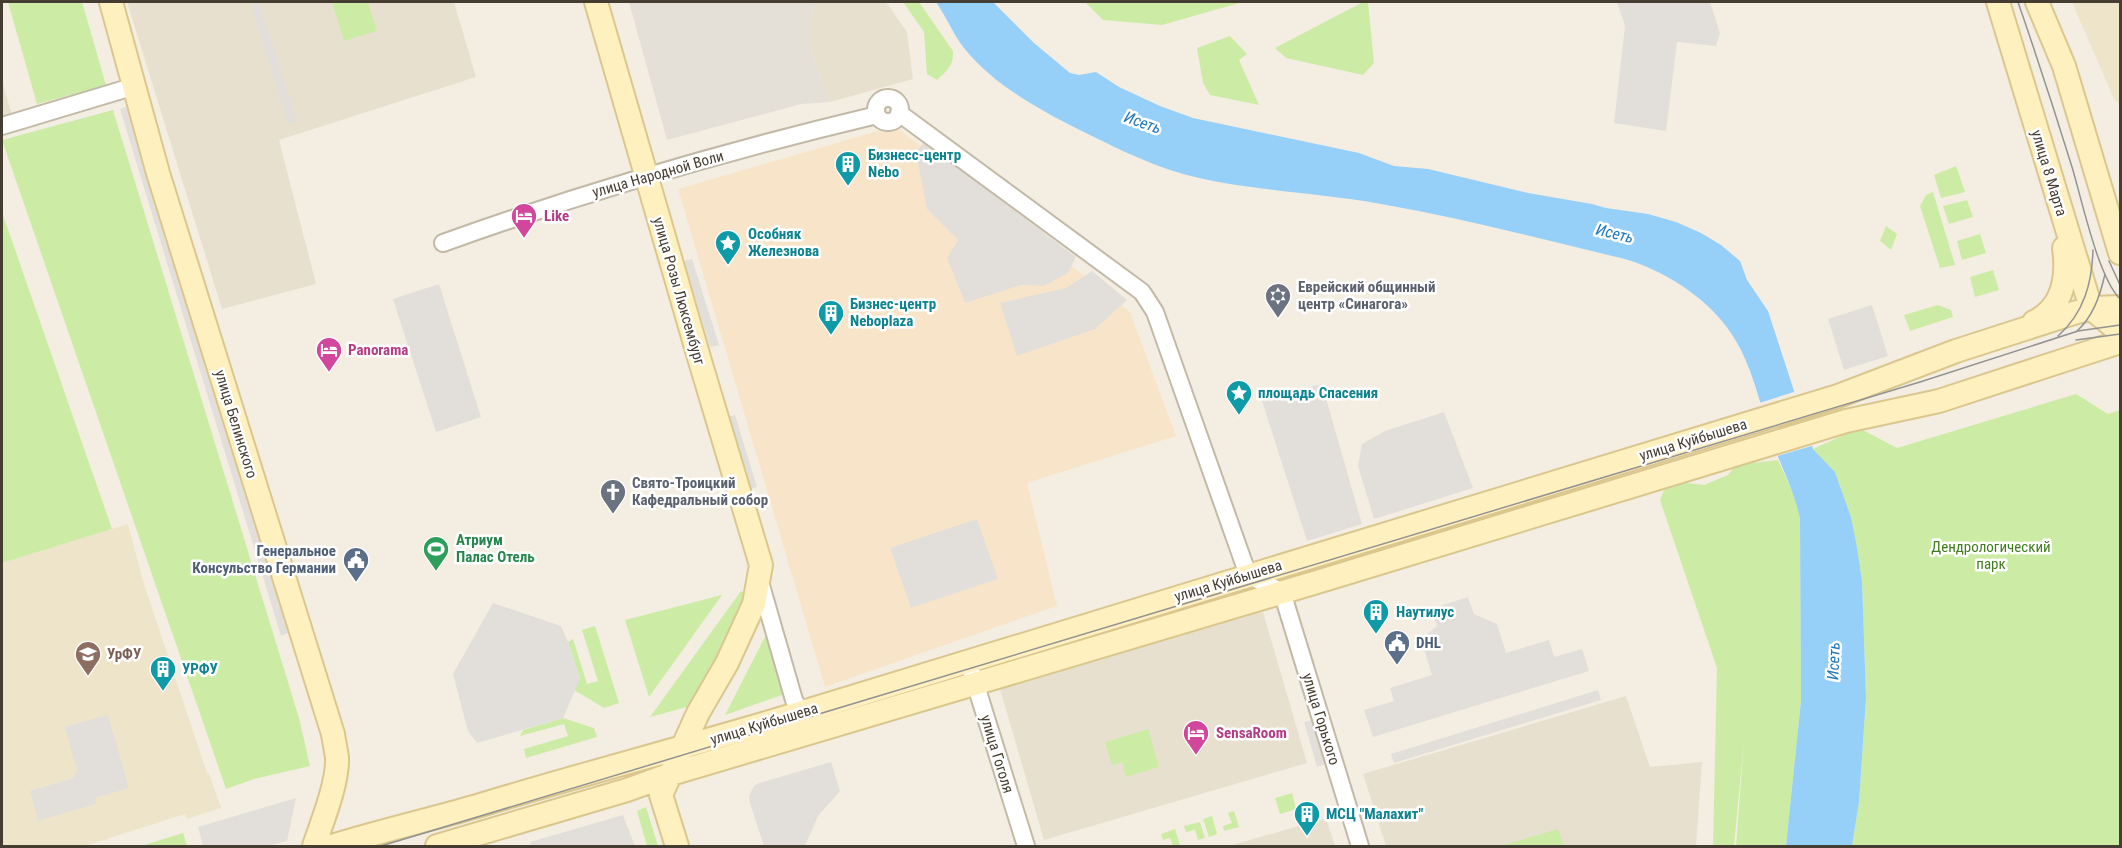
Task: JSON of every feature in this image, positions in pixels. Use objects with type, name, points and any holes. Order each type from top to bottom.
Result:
[{"type":"main road","name":"улица Белинского","points":[[111,2],[158,173],[333,734],[337,758],[335,775],[314,846]]},
{"type":"main road","name":"улица Розы Люксембург","points":[[596,2],[761,564],[754,604],[732,653],[699,713],[683,748],[661,784]]},
{"type":"main road","name":"улица 8 Марта","points":[[1998,2],[2092,309]]},
{"type":"main road","points":[[2037,2],[2064,66],[2121,253]]},
{"type":"main road","points":[[1989,340],[2037,321],[2053,307],[2064,289],[2067,268],[2055,216],[2057,197]]},
{"type":"main road","name":"улица Куйбышева","points":[[332,846],[516,793],[626,765],[801,713],[1838,396],[1989,340],[2092,309],[2121,307]]},
{"type":"main road","points":[[2092,309],[2121,332]]},
{"type":"main road","name":"улица Куйбышева","points":[[437,846],[661,784],[975,684],[1846,421],[1939,401],[2121,342]]},
{"type":"main road","points":[[2000,380],[2034,380],[2121,355]]},
{"type":"main road","points":[[1667,448],[1675,474]]},
{"type":"main road","points":[[626,765],[638,769],[661,784],[677,846]]},
{"type":"street","points":[[2,126],[135,86]]},
{"type":"street","name":"улица Народной Воли","points":[[443,243],[646,176],[877,115],[882,120],[890,122],[896,119],[899,113],[1142,292],[1155,312],[1248,575]]},
{"type":"street","points":[[1248,575],[1282,592]]},
{"type":"street","name":"улица Розы Люксембург","points":[[759,581],[794,700],[801,713]]},
{"type":"street","name":"улица Горького","points":[[1282,592],[1360,846]]},
{"type":"street","name":"улица Гоголя","points":[[968,661],[1026,846]]},
{"type":"shaded area","points":[[127,2],[454,2],[476,77],[279,140],[316,284],[222,309]]},
{"type":"shaded area","points":[[250,2],[259,2],[297,121],[288,124]]},
{"type":"shaded area","points":[[629,2],[816,2],[809,23],[809,45],[830,102],[801,104],[667,140]]},
{"type":"shaded area","points":[[816,2],[886,2],[907,32],[913,79],[830,102],[809,45],[809,23]]},
{"type":"shaded area","points":[[1617,2],[1710,2],[1720,33],[1716,46],[1677,42],[1666,131],[1614,123],[1625,26]]},
{"type":"shaded area","points":[[2072,2],[2120,2],[2120,104],[2114,99]]},
{"type":"shaded area","points":[[2,81],[12,115],[2,118]]},
{"type":"shaded area","points":[[129,106],[290,632],[281,636],[120,109]]},
{"type":"shaded area","points":[[895,126],[1130,312],[1176,436],[1027,483],[1057,606],[825,687],[678,189]]},
{"type":"shaded area","points":[[924,142],[1076,257],[1068,273],[1044,286],[1021,285],[965,303],[947,258],[958,240],[927,209],[916,152]]},
{"type":"shaded area","points":[[692,259],[719,345],[710,347],[684,261]]},
{"type":"shaded area","points":[[1092,271],[1127,300],[1095,329],[1017,356],[1000,303],[1066,288]]},
{"type":"shaded area","points":[[439,284],[481,417],[436,432],[393,299]]},
{"type":"shaded area","points":[[1872,305],[1888,356],[1844,370],[1828,319]]},
{"type":"shaded area","points":[[1322,384],[1362,524],[1307,541],[1261,398]]},
{"type":"shaded area","points":[[1444,412],[1473,488],[1374,519],[1358,466],[1362,444],[1385,431]]},
{"type":"shaded area","points":[[735,415],[757,487],[747,490],[725,418]]},
{"type":"shaded area","points":[[977,519],[998,579],[911,608],[890,548]]},
{"type":"shaded area","name":"УрФУ","points":[[128,524],[143,581],[207,773],[209,773],[221,808],[187,819],[185,814],[85,846],[2,846],[2,563]]},
{"type":"shaded area","points":[[1468,597],[1474,614],[1497,624],[1506,653],[1549,640],[1554,657],[1582,649],[1589,671],[1373,737],[1364,710],[1394,701],[1390,688],[1432,675],[1421,639],[1437,626],[1431,609]]},
{"type":"shaded area","points":[[493,603],[561,626],[580,679],[563,718],[477,743],[468,731],[453,674]]},
{"type":"shaded area","points":[[1263,612],[1307,763],[1044,840],[1000,689]]},
{"type":"shaded area","points":[[1598,690],[1601,700],[1394,763],[1391,754]]},
{"type":"shaded area","points":[[1626,696],[1650,767],[1702,762],[1696,846],[1386,846],[1363,774]]},
{"type":"shaded area","points":[[108,715],[129,788],[95,798],[96,804],[38,821],[30,791],[73,778],[77,770],[65,727]]},
{"type":"shaded area","points":[[1313,720],[1326,764],[1317,767],[1304,722]]},
{"type":"shaded area","points":[[831,762],[840,791],[818,816],[805,846],[764,846],[750,803],[749,796],[754,786]]},
{"type":"shaded area","points":[[296,798],[287,841],[267,846],[203,846],[198,827]]},
{"type":"shaded area","points":[[623,815],[635,846],[532,846],[530,842]]},
{"type":"shaded area","points":[[1326,818],[1335,846],[1229,846]]},
{"type":"green space","points":[[8,2],[82,2],[106,85],[37,104]]},
{"type":"green space","points":[[332,2],[368,2],[377,31],[344,41]]},
{"type":"green space","points":[[903,2],[919,2],[953,51],[951,64],[937,80],[927,74],[924,32]]},
{"type":"green space","points":[[1085,2],[1243,2],[1162,25],[1103,20]]},
{"type":"green space","points":[[1363,2],[1368,2],[1374,63],[1363,75],[1286,58],[1275,48]]},
{"type":"green space","points":[[1230,36],[1247,54],[1239,60],[1259,105],[1210,95],[1203,83],[1197,48]]},
{"type":"green space","points":[[113,110],[299,718],[310,766],[254,779],[226,789],[2,140]]},
{"type":"green space","points":[[1956,166],[1965,192],[1941,198],[1934,175]]},
{"type":"green space","points":[[1933,192],[1955,265],[1940,268],[1920,206],[1926,195]]},
{"type":"green space","points":[[1967,200],[1973,217],[1949,224],[1943,206]]},
{"type":"green space","points":[[2,212],[112,529],[2,563]]},
{"type":"green space","points":[[1886,226],[1897,234],[1891,250],[1880,241]]},
{"type":"green space","points":[[1980,234],[1986,253],[1962,260],[1957,241]]},
{"type":"green space","points":[[1993,270],[1999,290],[1975,297],[1970,277]]},
{"type":"green space","points":[[1938,305],[1951,310],[1953,317],[1910,331],[1904,315]]},
{"type":"green space","name":"Дендрологический парк","points":[[2076,394],[2108,414],[2120,410],[2120,846],[1852,846],[1859,802],[1866,698],[1862,581],[1851,517],[1835,472],[1813,449],[1859,428],[1897,448]]},
{"type":"green space","points":[[1778,460],[1797,502],[1800,519],[1801,701],[1786,846],[1736,846],[1744,741],[1734,846],[1713,846],[1717,668],[1660,500],[1664,490],[1686,483],[1704,485],[1728,475],[1736,465]]},
{"type":"green space","points":[[741,591],[747,595],[694,705],[650,717]]},
{"type":"green space","points":[[722,595],[649,697],[625,620]]},
{"type":"green space","points":[[595,626],[619,703],[604,708],[574,690],[580,679],[568,642],[573,639],[587,684],[598,681],[582,630]]},
{"type":"green space","points":[[768,631],[785,694],[725,715]]},
{"type":"green space","points":[[563,718],[594,728],[597,737],[526,758],[524,749],[568,736],[564,724],[520,736],[523,730]]},
{"type":"green space","points":[[1148,729],[1159,767],[1126,777],[1122,762],[1112,765],[1105,742]]},
{"type":"green space","points":[[1292,793],[1296,809],[1280,814],[1275,798]]},
{"type":"green space","points":[[646,807],[658,846],[647,846],[637,811]]},
{"type":"green space","points":[[1234,811],[1239,827],[1224,831],[1223,826],[1232,823],[1228,813]]},
{"type":"green space","points":[[1212,816],[1217,834],[1209,837],[1203,819]]},
{"type":"green space","points":[[1200,822],[1205,838],[1198,840],[1195,830],[1186,832],[1184,826]]},
{"type":"green space","points":[[1175,829],[1180,845],[1173,846],[1170,838],[1163,840],[1161,834]]},
{"type":"green space","points":[[1558,829],[1564,846],[1500,846]]},
{"type":"green space","points":[[183,833],[187,846],[141,846]]},
{"type":"water","name":"Исеть","points":[[936,2],[993,2],[1034,43],[1070,73],[1079,75],[1096,72],[1119,87],[1193,118],[1359,153],[1394,166],[1428,169],[1528,193],[1648,214],[1676,222],[1701,233],[1721,245],[1740,261],[1747,280],[1768,311],[1813,449],[1835,472],[1851,517],[1857,548],[1862,581],[1866,698],[1859,802],[1852,846],[1786,846],[1801,701],[1800,519],[1746,361],[1732,334],[1707,305],[1676,282],[1625,259],[1412,210],[1207,180],[1153,164],[1066,123],[1025,100],[998,81],[964,48]]},
{"type":"pier","points":[[1797,391],[1815,445],[1774,457],[1756,404]]},
{"type":"tram line","points":[[2018,2],[2066,146],[2098,256],[2112,288],[2120,299]]},
{"type":"tram line","points":[[2058,336],[2074,318],[2085,297],[2091,274],[2093,250]]},
{"type":"tram line","points":[[2109,261],[2120,285]]},
{"type":"tram line","points":[[2076,332],[2087,320],[2095,306],[2105,274]]},
{"type":"tram line","points":[[381,846],[1920,382],[2078,331],[2120,325]]},
{"type":"tram line","points":[[2076,340],[2120,334]]},
{"type":"place","name":"Бизнесс-центр Nebo","points":[[848,187]]},
{"type":"place","name":"Like","points":[[524,239]]},
{"type":"place","name":"Особняк Железнова","points":[[728,266]]},
{"type":"place","name":"Еврейский общинный центр «Синагога»","points":[[1278,319]]},
{"type":"place","name":"Бизнес-центр Neboplaza","points":[[831,336]]},
{"type":"place","name":"Panorama","points":[[329,373]]},
{"type":"place","name":"площадь Спасения","points":[[1239,416]]},
{"type":"place","name":"Свято-Троицкий Кафедральный собор","points":[[613,515]]},
{"type":"place","name":"Атриум Палас Отель","points":[[436,572]]},
{"type":"place","name":"Генеральное Консульство Германии","points":[[356,583]]},
{"type":"place","name":"Наутилус","points":[[1376,635]]},
{"type":"place","name":"DHL","points":[[1397,666]]},
{"type":"place","name":"УрФУ","points":[[88,677]]},
{"type":"place","name":"УРФУ","points":[[163,692]]},
{"type":"place","name":"SensaRoom","points":[[1196,756]]},
{"type":"place","name":"МСЦ \"Малахит\"","points":[[1307,837]]}]
